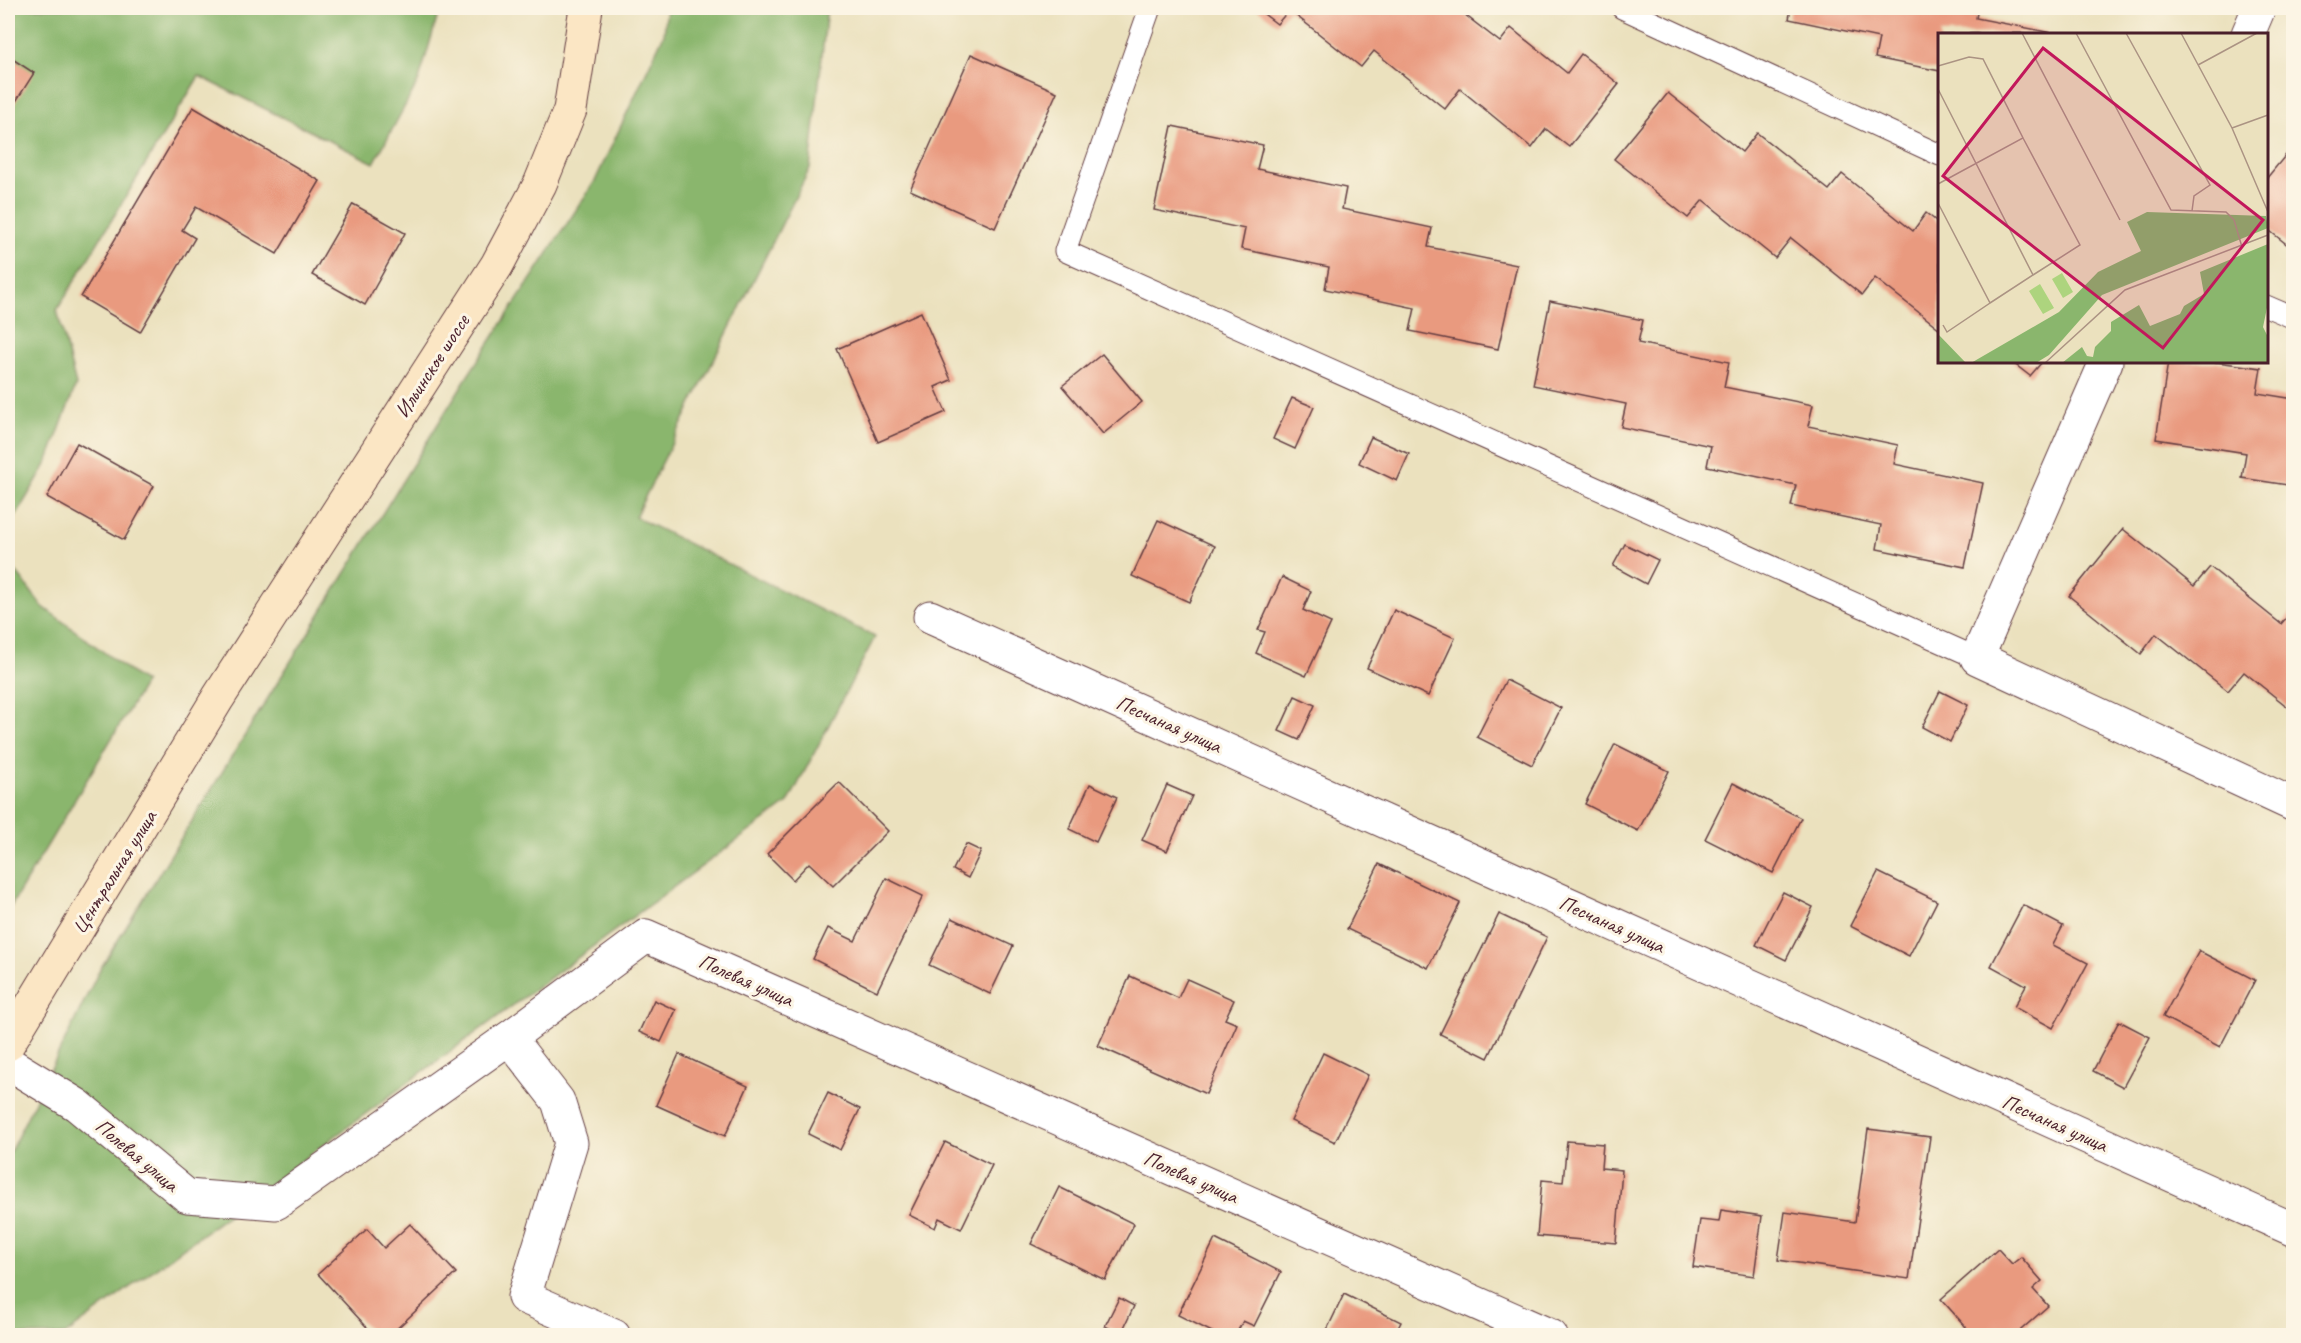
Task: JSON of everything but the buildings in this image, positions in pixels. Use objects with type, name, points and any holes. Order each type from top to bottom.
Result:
[{"type":"main road","name":"Ильинское шоссе","points":[[218,698],[497,265],[540,184],[570,110],[586,8]]},
{"type":"main road","name":"Центральная улица","points":[[8,1044],[218,698]]},
{"type":"street","points":[[2248,33],[2259,8]]},
{"type":"street","points":[[2106,363],[1977,658],[2294,805]]},
{"type":"street","name":"Песчаная улица","points":[[930,617],[2294,1230]]},
{"type":"street","name":"Полевая улица","points":[[8,1063],[77,1105],[187,1196],[276,1203],[509,1038],[646,936],[1551,1335]]},
{"type":"street","points":[[509,1038],[558,1101],[571,1143],[524,1297],[614,1335]]},
{"type":"lane","points":[[1150,8],[1065,252],[1977,658]]},
{"type":"lane","points":[[1622,8],[1938,154]]},
{"type":"lane","points":[[2268,307],[2294,318]]},
{"type":"green space","points":[[8,8],[440,8],[419,80],[374,163],[199,76],[57,310],[76,385],[47,463],[8,529]]},
{"type":"green space","points":[[667,8],[827,8],[810,168],[635,517],[875,637],[788,803],[65,1335],[8,1335],[8,1156],[100,969],[467,377],[595,181],[664,34]]},
{"type":"green space","points":[[8,561],[42,606],[145,683],[8,911]]}]
